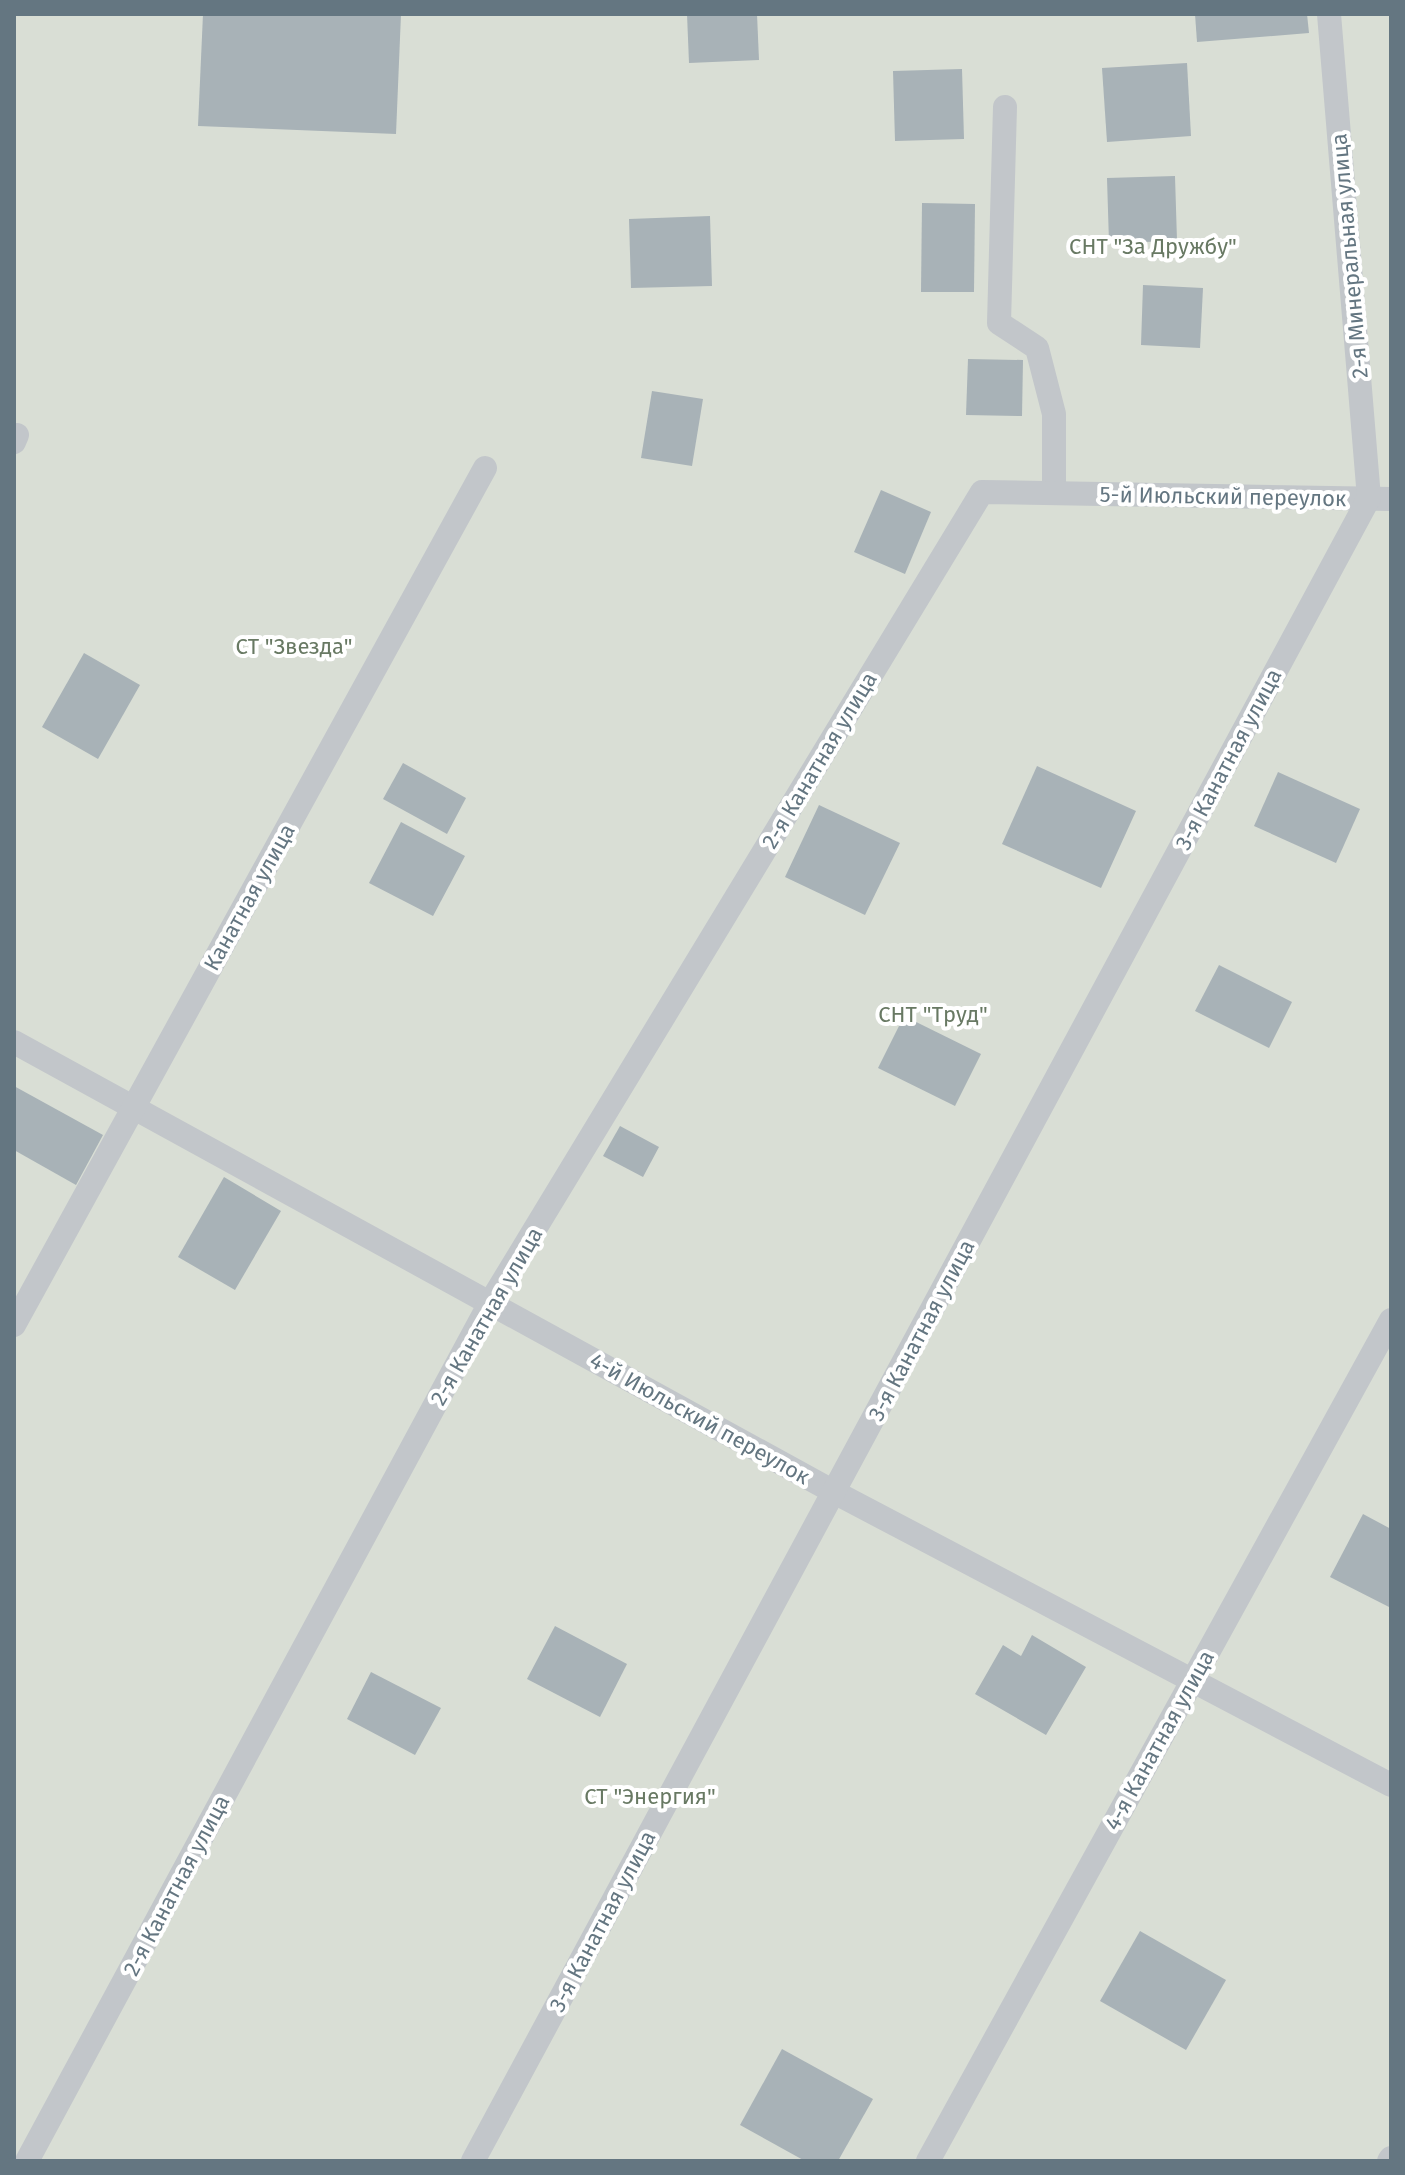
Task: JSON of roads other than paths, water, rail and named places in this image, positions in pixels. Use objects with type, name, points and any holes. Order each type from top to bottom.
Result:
[{"type":"lane","name":"2-я Минеральная улица","points":[[1329,14],[1380,498]]},
{"type":"lane","points":[[1005,107],[999,323],[1037,348],[1054,414],[1054,493]]},
{"type":"lane","name":"Канатная улица","points":[[14,1325],[485,468]]},
{"type":"lane","name":"5-й Июльский переулок","points":[[982,492],[1380,498]]},
{"type":"lane","name":"2-я Канатная улица","points":[[27,2161],[490,1303],[982,492]]},
{"type":"lane","name":"3-я Канатная улица","points":[[473,2161],[834,1492],[1380,498]]},
{"type":"lane","name":"4-й Июльский переулок","points":[[14,1042],[834,1492],[1391,1785]]},
{"type":"lane","name":"4-я Канатная улица","points":[[928,2161],[1391,1320]]},
{"type":"park label","name":"СНТ \"За Дружбу\"","points":[[1153,246]]},
{"type":"park label","name":"СТ \"Звезда\"","points":[[294,646]]},
{"type":"park label","name":"СНТ \"Труд\"","points":[[933,1014]]},
{"type":"park label","name":"СТ \"Энергия\"","points":[[650,1796]]}]
